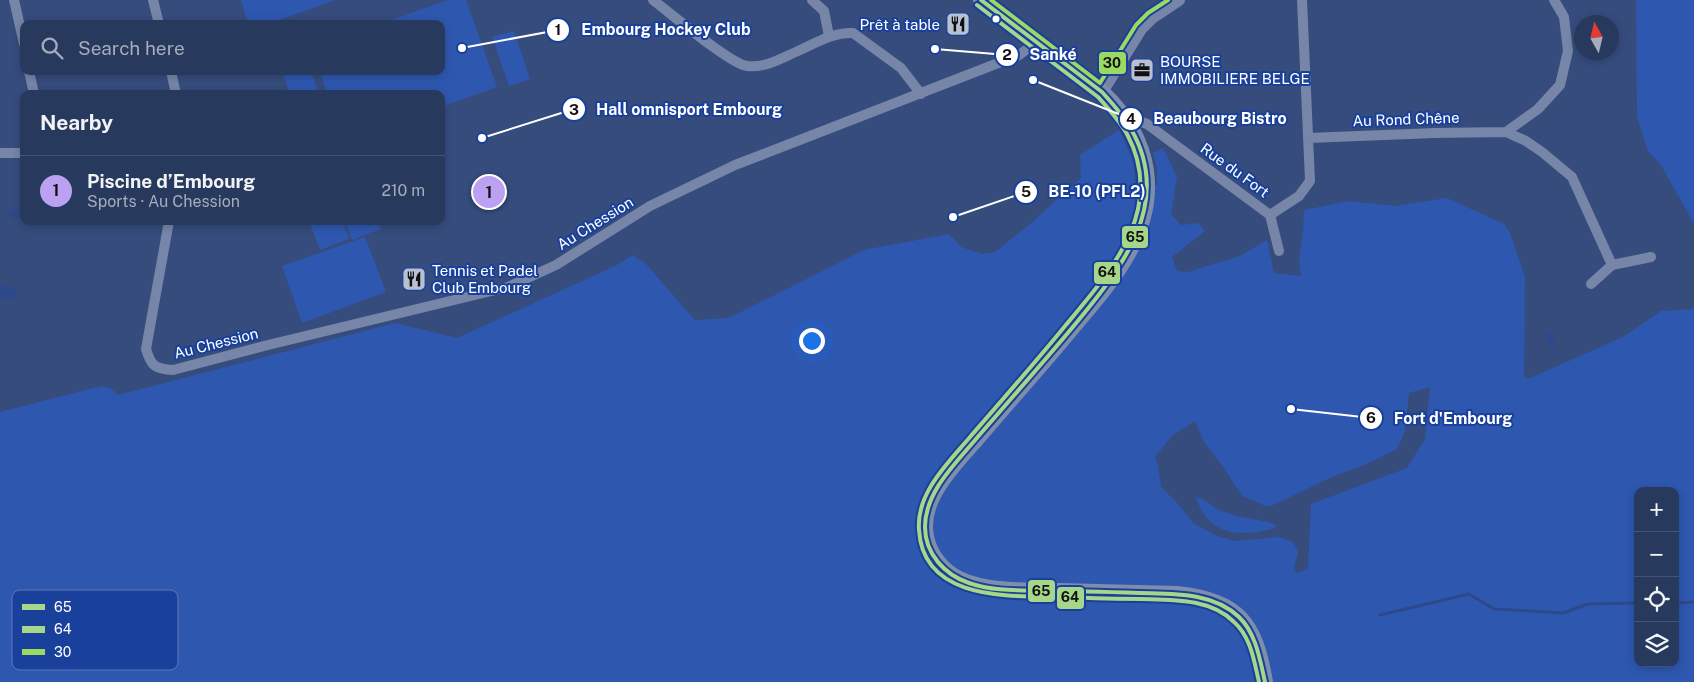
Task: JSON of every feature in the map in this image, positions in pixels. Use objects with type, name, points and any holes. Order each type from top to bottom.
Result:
[{"type":"main road","points":[[982,0],[1102,92],[1124,118],[1144,155],[1148,186],[1146,206],[1137,235],[1126,258],[1099,295],[946,474],[931,499],[925,515],[925,536],[931,553],[942,567],[958,579],[983,586],[1022,590],[1177,594],[1197,596],[1218,603],[1235,613],[1248,627],[1257,644],[1266,682]]},
{"type":"street","points":[[14,0],[20,26]]},
{"type":"street","points":[[153,0],[158,20]]},
{"type":"street","points":[[653,0],[724,54],[746,66],[772,64],[829,36],[846,32],[853,33],[901,68],[921,94]]},
{"type":"street","points":[[812,0],[824,11],[829,36]]},
{"type":"street","points":[[1102,92],[1141,29],[1152,18],[1179,0]]},
{"type":"street","points":[[1270,215],[1299,196],[1310,181],[1302,0]]},
{"type":"street","points":[[1506,132],[1538,109],[1560,85],[1568,52],[1564,17],[1554,0]]},
{"type":"street","name":"Au Chession","points":[[168,225],[146,349],[152,364],[160,370],[173,370],[508,286],[556,265],[650,206],[735,165],[1019,55],[1037,42]]},
{"type":"street","points":[[30,75],[33,90]]},
{"type":"street","points":[[172,75],[175,90]]},
{"type":"street","name":"Rue du Fort","points":[[1124,118],[1139,120],[1146,124],[1270,215],[1279,251]]},
{"type":"street","name":"Au Rond Chêne","points":[[1308,138],[1435,132],[1506,132],[1526,141],[1542,152],[1572,178],[1612,265]]},
{"type":"street","points":[[0,152],[20,153]]},
{"type":"street","points":[[1591,284],[1612,265],[1650,257]]},
{"type":"shaded area","points":[[241,0],[335,0],[279,20],[247,20]]},
{"type":"shaded area","points":[[448,0],[466,0],[497,87],[445,106],[445,90],[326,90],[321,75],[445,75],[445,20],[391,20]]},
{"type":"shaded area","points":[[1636,0],[1694,0],[1694,224],[1661,165],[1648,151],[1637,117]]},
{"type":"shaded area","points":[[514,31],[530,79],[509,86],[492,37]]},
{"type":"shaded area","points":[[283,75],[312,75],[318,90],[289,90]]},
{"type":"shaded area","points":[[1119,130],[1133,160],[1136,188],[1157,185],[1157,168],[1153,153],[1163,148],[1177,177],[1171,214],[1181,225],[1198,223],[1205,231],[1172,257],[1177,271],[1188,272],[1240,256],[1267,240],[1274,273],[1301,276],[1299,258],[1304,210],[1349,201],[1395,206],[1447,198],[1504,224],[1510,233],[1525,277],[1524,376],[1528,379],[1623,337],[1661,311],[1694,309],[1694,682],[0,682],[0,412],[102,386],[110,388],[118,395],[395,323],[457,338],[617,265],[633,255],[646,264],[695,320],[729,318],[864,250],[949,234],[961,247],[982,254],[995,252],[1030,224],[1081,178],[1080,155]],"holes":[[[1430,387],[1425,439],[1407,468],[1311,504],[1308,568],[1297,573],[1294,568],[1298,552],[1292,541],[1278,537],[1235,541],[1217,536],[1193,523],[1161,487],[1155,457],[1172,436],[1195,421],[1204,442],[1242,496],[1263,505],[1271,506],[1397,449],[1405,431],[1409,393]]]},
{"type":"shaded area","points":[[20,209],[20,216],[8,217],[7,210]]},
{"type":"shaded area","points":[[311,225],[344,225],[349,239],[320,250]]},
{"type":"shaded area","points":[[346,225],[380,225],[381,229],[352,240]]},
{"type":"shaded area","points":[[365,237],[386,292],[302,323],[282,266]]},
{"type":"shaded area","points":[[0,284],[17,289],[13,300],[0,296]]},
{"type":"shaded area","points":[[1550,331],[1557,344],[1551,347],[1544,334]]},
{"type":"shaded area","points":[[1196,497],[1223,512],[1271,523],[1276,525],[1275,528],[1250,533],[1227,531],[1217,527],[1208,520],[1201,510]]},
{"type":"waterway","points":[[1380,615],[1469,594],[1494,609],[1563,613],[1588,604],[1634,603]]},
{"type":"waterway","points":[[1679,603],[1694,602]]},
{"type":"transit line","name":"65","points":[[981,0],[1106,96],[1131,129],[1143,157],[1147,184],[1144,210],[1136,236],[1107,284],[951,469],[936,490],[926,514],[925,527],[928,546],[938,562],[952,575],[969,583],[989,588],[1179,594],[1217,603],[1239,617],[1250,631],[1265,682]]},
{"type":"transit line","name":"30","points":[[991,0],[1100,83],[1136,25],[1148,13],[1168,0]]},
{"type":"transit line","name":"64","points":[[977,5],[1106,105],[1127,134],[1138,162],[1141,188],[1137,213],[1128,238],[1100,283],[935,479],[928,491],[919,516],[919,530],[924,553],[935,569],[951,581],[970,589],[991,594],[1035,597],[1177,600],[1214,608],[1240,628],[1251,650],[1259,682]]},
{"type":"place","name":"Prêt à table","points":[[958,24]]},
{"type":"place","name":"Embourg Hockey Club","points":[[462,48]]},
{"type":"place","name":"Sanké","points":[[935,49]]},
{"type":"place","name":"BOURSE IMMOBILIERE BELGE","points":[[1142,70]]},
{"type":"place","name":"Beaubourg Bistro","points":[[1033,80]]},
{"type":"place","name":"Hall omnisport Embourg","points":[[482,138]]},
{"type":"place","name":"Piscine d’Embourg","points":[[489,192]]},
{"type":"place","name":"BE-10 (PFL2)","points":[[953,217]]},
{"type":"place","name":"Tennis et Padel Club Embourg","points":[[414,279]]},
{"type":"place","name":"Fort d'Embourg","points":[[1291,409]]}]
